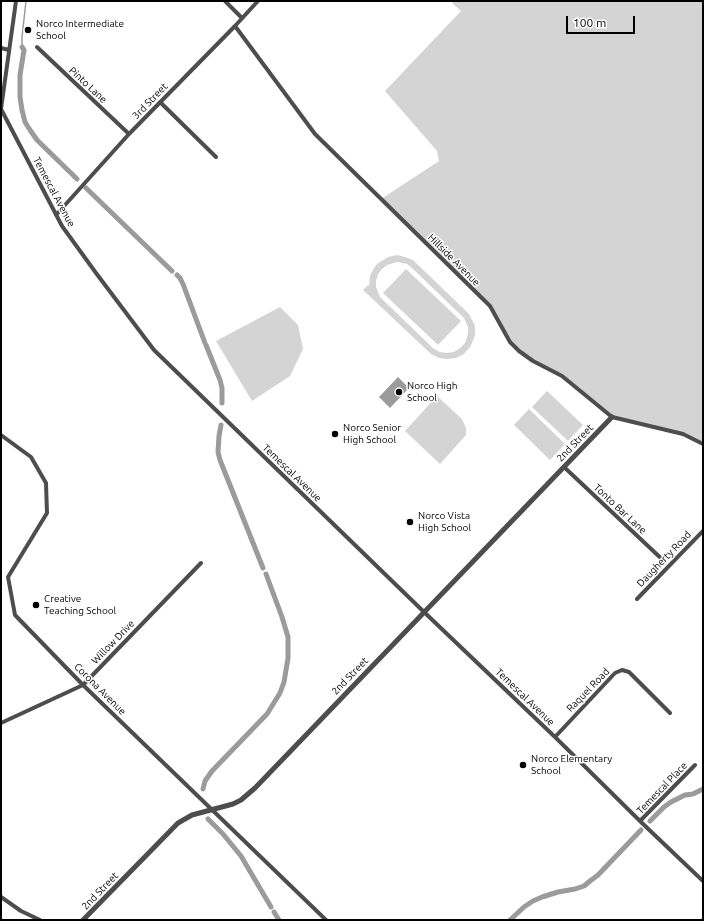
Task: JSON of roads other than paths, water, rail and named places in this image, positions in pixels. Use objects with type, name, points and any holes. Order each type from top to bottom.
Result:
[{"type":"street","name":"Temescal Avenue","points":[[16,1],[1,109],[62,226],[154,350],[555,737],[640,822],[703,881]]},
{"type":"street","points":[[225,1],[242,18]]},
{"type":"street","name":"3rd Street","points":[[56,215],[129,134],[258,1]]},
{"type":"street","name":"Hillside Avenue","points":[[235,26],[315,134],[490,306],[510,342],[520,351],[533,361],[562,376],[612,417],[683,434],[703,444]]},
{"type":"street","name":"Pinto Lane","points":[[37,47],[129,134]]},
{"type":"street","points":[[1,48],[9,50]]},
{"type":"street","points":[[160,102],[216,157]]},
{"type":"street","name":"2nd Street","points":[[83,920],[184,818],[233,804],[241,800],[256,788],[612,417]]},
{"type":"street","name":"Corona Avenue","points":[[1,435],[31,458],[46,483],[47,513],[8,577],[16,614],[83,685],[326,920]]},
{"type":"street","name":"Tonto Bar Lane","points":[[564,467],[665,562]]},
{"type":"street","name":"Daugherty Road","points":[[637,599],[703,531]]},
{"type":"street","name":"Willow Drive","points":[[1,723],[83,685],[201,563]]},
{"type":"street","name":"Raquel Road","points":[[555,737],[615,673],[622,670],[629,672],[670,713]]},
{"type":"street","name":"Temescal Place","points":[[640,822],[695,765]]},
{"type":"street","points":[[1,897],[21,911],[40,920]]},
{"type":"waterway","points":[[22,47],[26,1]]},
{"type":"waterway","points":[[22,47],[24,50],[20,75],[20,97],[25,122],[37,140],[77,179]]},
{"type":"waterway","points":[[86,188],[172,271]]},
{"type":"waterway","points":[[177,275],[183,284],[205,343]]},
{"type":"waterway","points":[[206,345],[220,380],[222,388],[222,403]]},
{"type":"waterway","points":[[221,425],[218,452],[220,460],[263,568]]},
{"type":"waterway","points":[[203,789],[205,781],[212,771],[267,714],[280,693],[284,682],[288,658],[288,637],[266,574]]},
{"type":"waterway","points":[[650,821],[671,802],[685,795],[693,794],[703,789]]},
{"type":"waterway","points":[[208,819],[223,834],[241,856],[271,907]]},
{"type":"waterway","points":[[510,920],[533,901],[558,892],[584,886],[598,875],[641,830]]},
{"type":"waterway","points":[[274,912],[279,920]]},
{"type":"place","name":"Norco Intermediate School","points":[[28,30]]},
{"type":"place","name":"Norco High School","points":[[399,392]]},
{"type":"place","name":"Norco Senior High School","points":[[335,434]]},
{"type":"place","name":"Norco Vista High School","points":[[410,522]]},
{"type":"place","name":"Creative Teaching School","points":[[36,605]]},
{"type":"place","name":"Norco Elementary School","points":[[523,765]]}]
